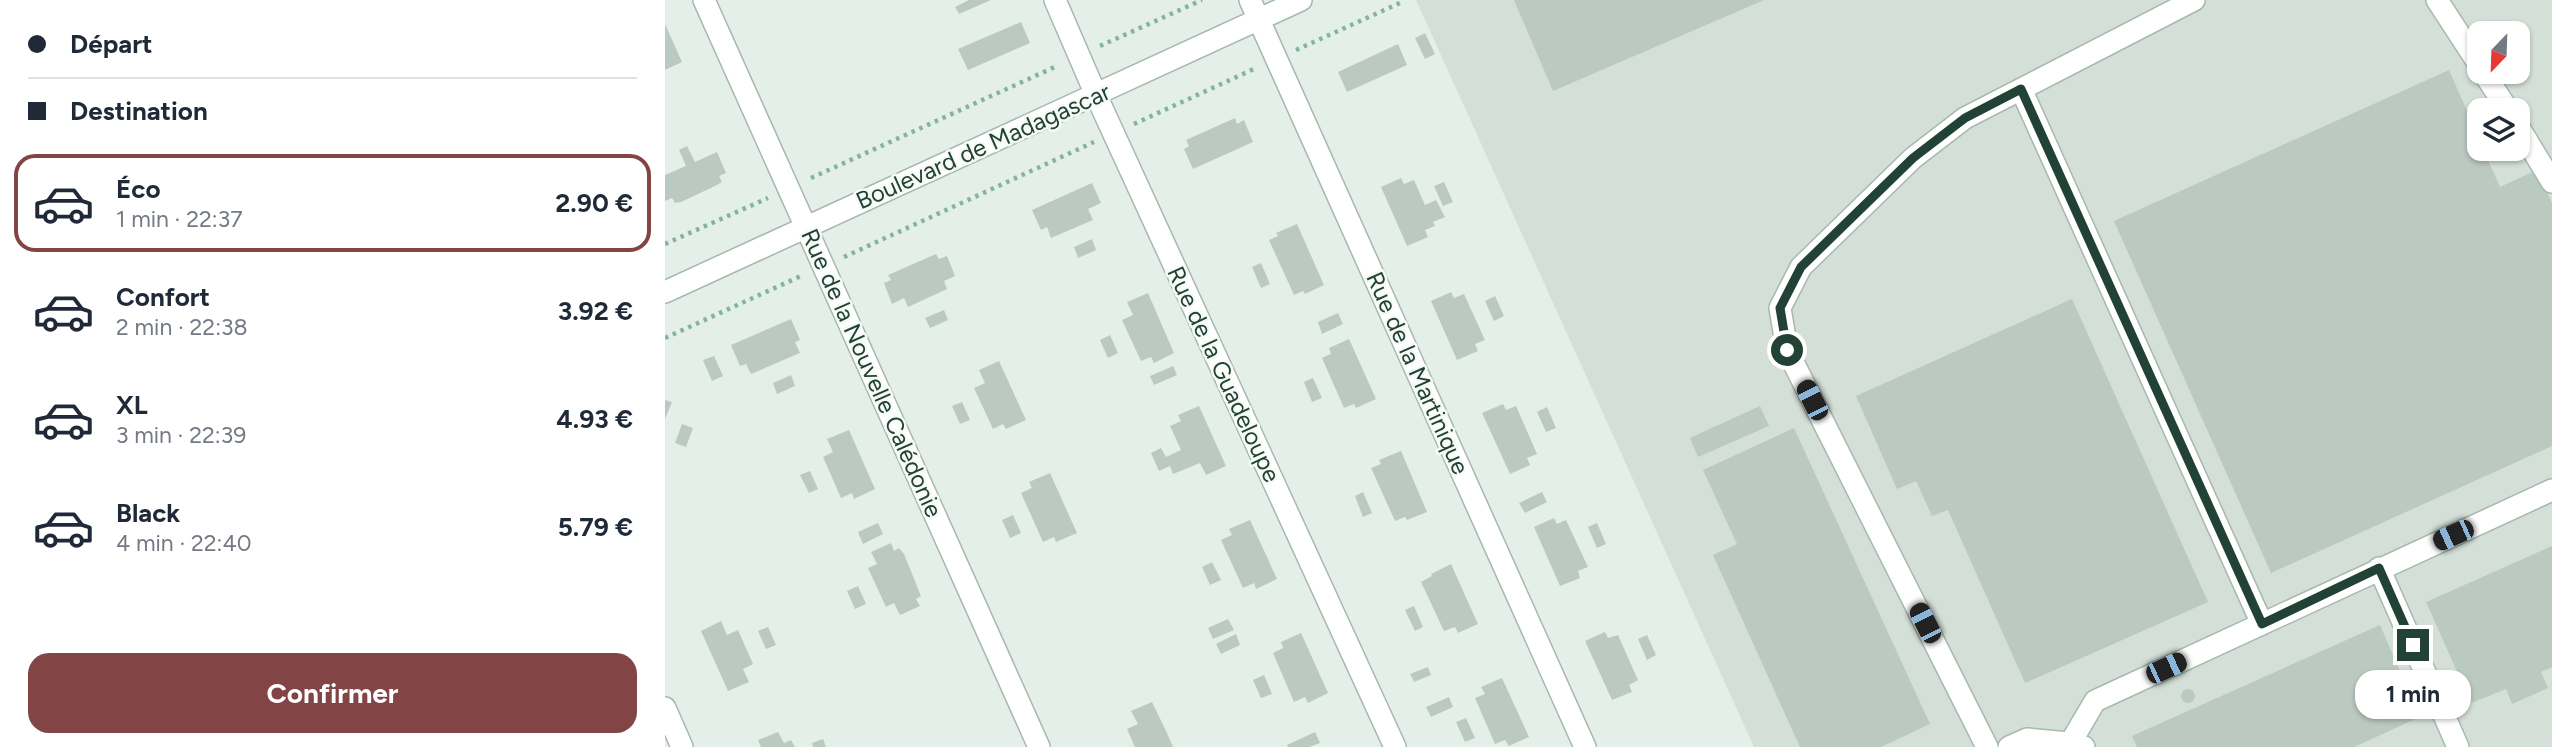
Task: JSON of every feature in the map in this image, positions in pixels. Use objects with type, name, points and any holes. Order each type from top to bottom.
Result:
[{"type":"street","name":"Rue de la Nouvelle Calédonie","points":[[704,0],[1039,747]]},
{"type":"street","name":"Rue de la Guadeloupe","points":[[1055,0],[1395,747]]},
{"type":"street","name":"Rue de la Martinique","points":[[1250,0],[1585,747]]},
{"type":"street","name":"Boulevard de Madagascar","points":[[665,292],[1301,0]]},
{"type":"street","points":[[1987,747],[1787,350],[1780,308],[1801,267],[1913,158],[1965,118],[2194,0]]},
{"type":"street","points":[[2437,0],[2467,46]]},
{"type":"street","points":[[2021,89],[2262,624]]},
{"type":"street","points":[[2530,146],[2552,182]]},
{"type":"street","points":[[2010,747],[2027,739],[2073,746],[2095,701],[2552,489]]},
{"type":"street","points":[[2379,568],[2458,747]]},
{"type":"street","points":[[665,708],[682,747]]},
{"type":"path","points":[[665,244],[1202,0]]},
{"type":"path","points":[[665,338],[1402,2]]},
{"type":"shaded area","points":[[1416,0],[2552,0],[2552,747],[1754,747]]},
{"type":"building","points":[[969,0],[991,0],[959,14],[955,7]]},
{"type":"building","points":[[1514,0],[1764,0],[1553,91]]},
{"type":"building","points":[[1021,22],[1030,43],[968,70],[958,49]]},
{"type":"building","points":[[665,24],[682,62],[665,70]]},
{"type":"building","points":[[1425,33],[1435,54],[1425,59],[1415,38]]},
{"type":"building","points":[[1398,44],[1407,65],[1347,92],[1338,72]]},
{"type":"building","points":[[2449,70],[2467,111],[2467,161],[2488,161],[2500,187],[2537,170],[2552,203],[2552,446],[2271,573],[2114,221]]},
{"type":"building","points":[[1235,118],[1237,124],[1244,120],[1253,142],[1193,169],[1184,149],[1189,146],[1186,140]]},
{"type":"building","points":[[687,146],[695,162],[717,152],[726,173],[719,176],[722,182],[681,202],[675,203],[672,198],[665,201],[665,175],[686,166],[679,150]]},
{"type":"building","points":[[1401,178],[1404,184],[1414,180],[1425,205],[1436,200],[1445,217],[1433,222],[1435,226],[1425,230],[1428,237],[1407,246],[1381,187]]},
{"type":"building","points":[[1444,182],[1453,202],[1443,206],[1434,186]]},
{"type":"building","points":[[1092,183],[1101,203],[1088,209],[1093,220],[1051,238],[1047,227],[1041,230],[1032,210]]},
{"type":"building","points":[[1297,224],[1324,285],[1305,294],[1303,291],[1294,295],[1269,240],[1278,236],[1276,233]]},
{"type":"building","points":[[1092,239],[1096,250],[1078,258],[1074,247]]},
{"type":"building","points":[[936,254],[939,259],[947,256],[955,276],[944,281],[947,289],[908,307],[904,298],[892,304],[884,283],[891,280],[888,275]]},
{"type":"building","points":[[1261,263],[1270,284],[1261,288],[1252,267]]},
{"type":"building","points":[[1451,292],[1454,298],[1464,294],[1485,340],[1475,344],[1478,351],[1457,360],[1431,301]]},
{"type":"building","points":[[1148,293],[1174,353],[1154,363],[1151,357],[1141,361],[1122,320],[1133,315],[1127,302]]},
{"type":"building","points":[[1495,296],[1504,316],[1494,321],[1485,301]]},
{"type":"building","points":[[2072,299],[2208,602],[2025,683],[1948,510],[1932,516],[1916,481],[1897,489],[1856,396]]},
{"type":"building","points":[[944,310],[948,320],[930,328],[925,318]]},
{"type":"building","points":[[1338,313],[1343,324],[1322,334],[1318,322]]},
{"type":"building","points":[[791,319],[800,340],[795,342],[800,353],[751,374],[746,364],[740,366],[731,345]]},
{"type":"building","points":[[1110,335],[1118,353],[1108,358],[1100,340]]},
{"type":"building","points":[[1349,339],[1376,399],[1356,408],[1354,404],[1344,408],[1322,358],[1331,354],[1329,348]]},
{"type":"building","points":[[714,356],[723,376],[712,381],[703,360]]},
{"type":"building","points":[[999,361],[1026,420],[1006,429],[1003,424],[993,429],[974,388],[985,383],[979,370]]},
{"type":"building","points":[[1173,366],[1177,375],[1154,385],[1150,376]]},
{"type":"building","points":[[791,375],[795,386],[777,394],[773,383]]},
{"type":"building","points":[[1313,378],[1322,398],[1312,402],[1304,382]]},
{"type":"building","points":[[665,400],[672,402],[665,419]]},
{"type":"building","points":[[962,402],[970,420],[960,424],[952,406]]},
{"type":"building","points":[[1503,404],[1506,410],[1516,406],[1537,454],[1527,458],[1530,465],[1510,474],[1482,413]]},
{"type":"building","points":[[1199,406],[1226,466],[1206,475],[1200,463],[1173,474],[1170,466],[1159,471],[1151,453],[1161,448],[1166,457],[1181,450],[1170,426],[1181,421],[1178,415]]},
{"type":"building","points":[[1760,406],[1769,426],[1698,457],[1690,438]]},
{"type":"building","points":[[1547,407],[1556,428],[1546,432],[1537,412]]},
{"type":"building","points":[[682,424],[693,428],[686,447],[675,443]]},
{"type":"building","points":[[1794,428],[1930,724],[1881,747],[1800,747],[1713,555],[1737,544],[1703,470]]},
{"type":"building","points":[[849,430],[875,489],[854,499],[852,493],[841,498],[823,457],[833,452],[827,439]]},
{"type":"building","points":[[1401,451],[1427,512],[1407,520],[1405,517],[1395,521],[1371,468],[1381,464],[1379,460]]},
{"type":"building","points":[[810,471],[818,489],[809,493],[800,475]]},
{"type":"building","points":[[1050,473],[1077,533],[1056,542],[1054,537],[1043,542],[1021,493],[1032,488],[1029,482]]},
{"type":"building","points":[[1363,492],[1372,513],[1363,517],[1355,496]]},
{"type":"building","points":[[1542,492],[1547,502],[1525,513],[1519,503]]},
{"type":"building","points":[[1013,515],[1021,533],[1010,538],[1002,520]]},
{"type":"building","points":[[1554,518],[1557,524],[1566,520],[1588,567],[1578,571],[1580,578],[1560,586],[1534,527]]},
{"type":"building","points":[[1250,520],[1277,579],[1256,589],[1254,583],[1243,588],[1221,540],[1232,535],[1229,529]]},
{"type":"building","points":[[878,523],[883,534],[863,544],[858,532]]},
{"type":"building","points":[[1597,523],[1606,544],[1597,548],[1588,527]]},
{"type":"building","points":[[891,543],[894,551],[899,548],[904,554],[921,596],[916,599],[920,606],[900,615],[894,603],[886,607],[868,568],[877,564],[871,552]]},
{"type":"building","points":[[2552,546],[2552,667],[2541,672],[2548,688],[2512,704],[2506,689],[2471,703],[2426,602]]},
{"type":"building","points":[[1212,562],[1221,580],[1210,585],[1202,567]]},
{"type":"building","points":[[1451,564],[1478,624],[1458,633],[1455,627],[1444,631],[1421,582]]},
{"type":"building","points":[[858,586],[866,604],[855,609],[847,591]]},
{"type":"building","points":[[1414,606],[1423,627],[1415,631],[1405,610]]},
{"type":"building","points":[[1228,619],[1234,630],[1213,639],[1208,628]]},
{"type":"building","points":[[721,621],[727,635],[738,630],[753,664],[743,669],[749,682],[728,691],[701,631]]},
{"type":"building","points":[[2380,625],[2420,717],[2354,747],[2137,747],[2132,736]]},
{"type":"building","points":[[768,627],[776,645],[766,649],[758,631]]},
{"type":"building","points":[[1605,632],[1608,638],[1618,635],[1638,680],[1629,685],[1632,692],[1612,700],[1585,641]]},
{"type":"building","points":[[1301,633],[1328,693],[1308,703],[1305,697],[1294,702],[1273,653],[1283,648],[1281,642]]},
{"type":"building","points":[[1236,634],[1240,645],[1221,654],[1216,644]]},
{"type":"building","points":[[1647,635],[1656,655],[1647,660],[1638,639]]},
{"type":"building","points":[[1428,667],[1431,675],[1414,682],[1410,674]]},
{"type":"building","points":[[1264,675],[1272,694],[1261,698],[1253,680]]},
{"type":"building","points":[[1502,678],[1529,737],[1509,746],[1505,740],[1495,744],[1475,698],[1485,694],[1481,687]]},
{"type":"building","points":[[2188,689],[2193,691],[2193,701],[2188,703],[2183,701],[2181,696],[2183,691]]},
{"type":"building","points":[[1449,697],[1453,707],[1431,717],[1426,707]]},
{"type":"building","points":[[1152,702],[1173,747],[1134,745],[1127,729],[1138,724],[1131,711]]},
{"type":"building","points":[[1466,718],[1475,738],[1465,742],[1456,722]]},
{"type":"building","points":[[778,732],[784,743],[791,740],[795,747],[761,747],[758,740]]},
{"type":"building","points":[[1315,732],[1320,743],[1309,747],[1288,747],[1287,745]]},
{"type":"building","points":[[823,739],[826,747],[813,747],[812,743]]},
{"type":"route","points":[[1787,350],[1780,308],[1801,267],[1913,158],[1965,118],[2021,89],[2262,624],[2379,568],[2413,645]]}]
